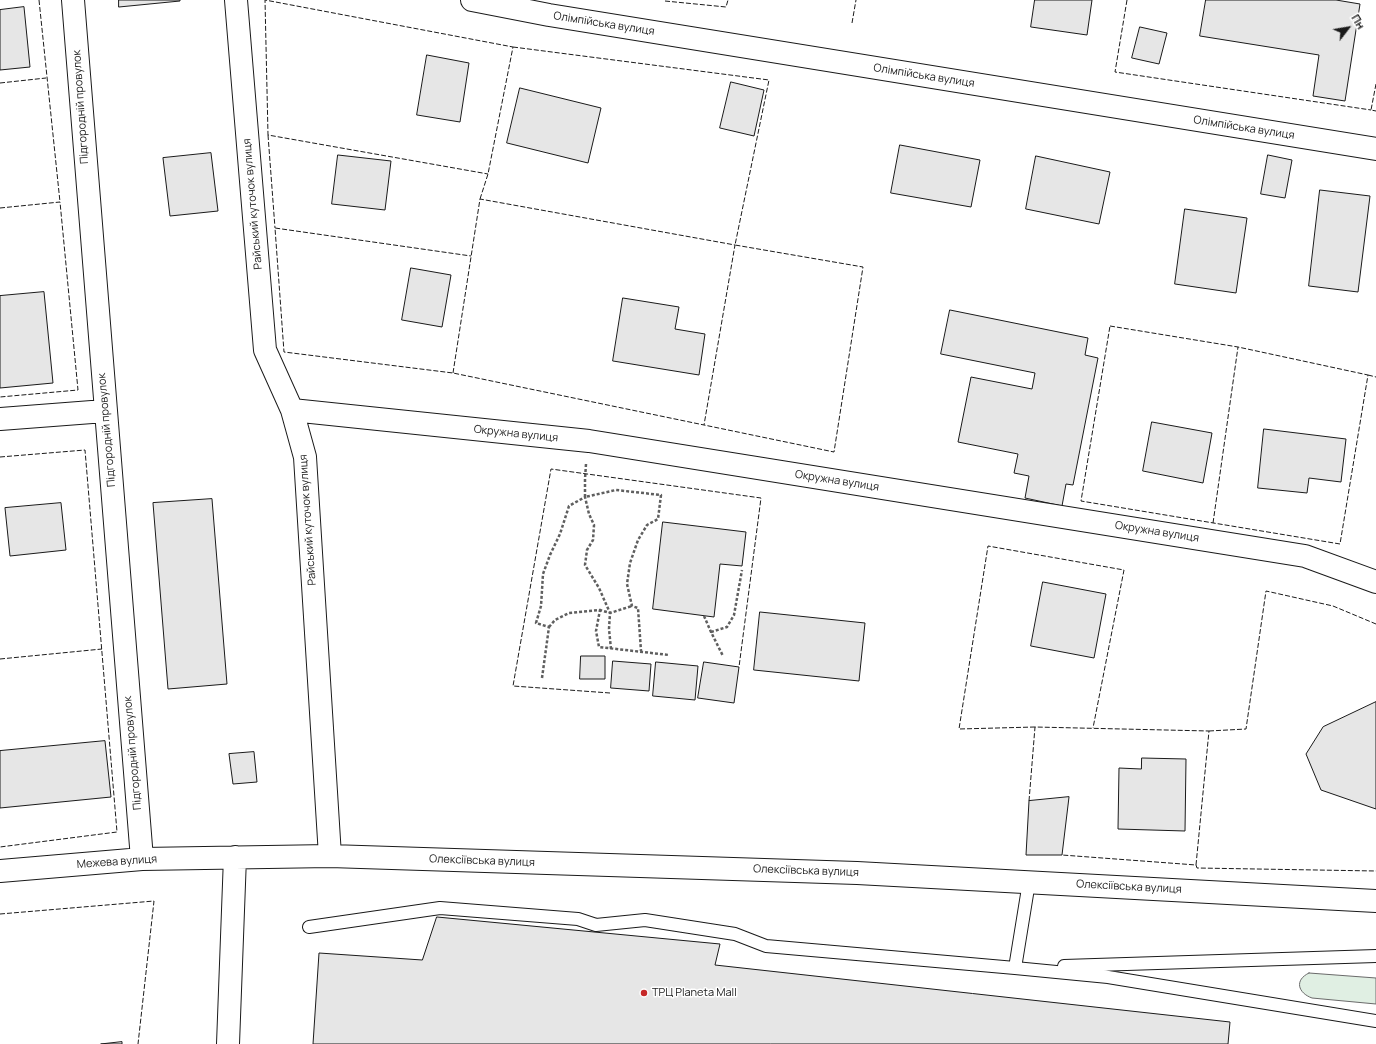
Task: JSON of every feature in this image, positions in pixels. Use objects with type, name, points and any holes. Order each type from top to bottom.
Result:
[{"type":"street","name":"Підгородній провулок","points":[[73,0],[142,859]]},
{"type":"street","name":"Райський куточок вулиця","points":[[236,0],[265,350],[292,410],[306,457],[330,856]]},
{"type":"street","name":"Олімпійська вулиця","points":[[472,0],[549,15],[1376,149]]},
{"type":"street","name":"Окружна вулиця","points":[[292,410],[589,441],[1305,556],[1376,582]]},
{"type":"street","points":[[0,419],[105,411]]},
{"type":"street","name":"Олексіївська вулиця","points":[[235,857],[330,856],[849,872],[1376,901]]},
{"type":"street","points":[[228,1044],[235,857]]},
{"type":"street","name":"Межева вулиця","points":[[0,871],[142,859],[235,857]]},
{"type":"lane","points":[[1015,968],[1029,882]]},
{"type":"lane","points":[[309,927],[440,908],[578,919],[596,924],[645,920],[735,934],[766,946],[1108,977],[1376,1021]]},
{"type":"lane","points":[[1015,968],[1376,956]]},
{"type":"path","points":[[589,441],[585,479],[585,497],[589,514],[594,525],[593,540],[587,550],[585,565],[599,588],[610,613],[609,629],[612,649]]},
{"type":"path","points":[[550,627],[536,623],[541,606],[543,574],[560,534],[569,506],[585,497],[616,490],[661,495],[658,519],[647,525],[638,540],[630,563],[627,584],[632,606]]},
{"type":"path","points":[[711,632],[727,627],[734,615],[742,570]]},
{"type":"path","points":[[542,678],[550,627],[555,620],[569,613],[600,610],[610,613],[632,606],[638,608],[641,651]]},
{"type":"path","points":[[600,610],[596,631],[599,647],[669,654]]},
{"type":"path","points":[[704,616],[723,656]]},
{"type":"green space","points":[[1309,973],[1376,978],[1376,1004],[1312,998],[1307,996],[1301,990],[1300,983],[1301,979]]},
{"type":"building","points":[[119,0],[180,0],[180,1],[119,7]]},
{"type":"building","points":[[1035,0],[1092,0],[1087,35],[1031,27]]},
{"type":"building","points":[[1206,0],[1336,0],[1360,4],[1345,101],[1313,96],[1319,55],[1200,36]]},
{"type":"building","points":[[24,7],[30,67],[0,70],[0,10]]},
{"type":"building","points":[[1140,27],[1167,33],[1159,64],[1132,58]]},
{"type":"building","points":[[427,55],[469,63],[460,122],[417,115]]},
{"type":"building","points":[[731,82],[764,90],[754,136],[720,128]]},
{"type":"building","points":[[520,88],[601,108],[588,163],[507,143]]},
{"type":"building","points":[[900,145],[980,160],[971,207],[891,193]]},
{"type":"building","points":[[211,153],[218,211],[170,216],[163,158]]},
{"type":"building","points":[[338,155],[391,161],[385,210],[332,204]]},
{"type":"building","points":[[1268,155],[1292,160],[1285,198],[1261,194]]},
{"type":"building","points":[[1036,156],[1110,172],[1099,224],[1026,209]]},
{"type":"building","points":[[1320,190],[1370,196],[1358,292],[1309,286]]},
{"type":"building","points":[[1185,209],[1247,218],[1236,293],[1175,284]]},
{"type":"building","points":[[411,268],[451,275],[442,327],[402,320]]},
{"type":"building","points":[[44,292],[53,383],[0,388],[0,296]]},
{"type":"building","points":[[623,298],[679,307],[675,329],[705,334],[699,375],[613,361]]},
{"type":"building","points":[[950,310],[1088,338],[1085,355],[1098,358],[1073,485],[1066,484],[1062,506],[1025,498],[1029,476],[1014,473],[1018,454],[958,442],[971,377],[1032,389],[1035,373],[941,354]]},
{"type":"building","points":[[1152,422],[1212,433],[1203,483],[1143,471]]},
{"type":"building","points":[[1264,429],[1346,439],[1341,482],[1309,478],[1307,493],[1258,488]]},
{"type":"building","points":[[212,499],[227,684],[168,689],[153,503]]},
{"type":"building","points":[[61,503],[66,550],[10,556],[5,508]]},
{"type":"building","points":[[663,522],[746,532],[742,566],[720,564],[714,617],[653,609]]},
{"type":"building","points":[[1043,582],[1106,594],[1094,658],[1031,646]]},
{"type":"building","points":[[760,612],[865,623],[859,681],[754,670]]},
{"type":"building","points":[[581,656],[605,656],[605,679],[580,679]]},
{"type":"building","points":[[613,661],[651,664],[649,691],[611,688]]},
{"type":"building","points":[[656,662],[698,666],[695,700],[653,696]]},
{"type":"building","points":[[704,662],[739,667],[734,703],[698,698]]},
{"type":"building","points":[[1376,702],[1376,809],[1321,790],[1306,754],[1323,727]]},
{"type":"building","points":[[105,741],[111,797],[0,808],[0,751]]},
{"type":"building","points":[[254,752],[257,782],[233,784],[229,754]]},
{"type":"building","points":[[1142,758],[1186,759],[1185,831],[1118,829],[1119,768],[1141,769]]},
{"type":"building","points":[[1069,797],[1062,855],[1026,855],[1029,801]]},
{"type":"building","name":"ТРЦ Planeta Mall","points":[[437,917],[720,944],[715,965],[1230,1022],[1228,1044],[313,1044],[319,953],[422,960]]},
{"type":"building","points":[[122,1042],[122,1044],[101,1044]]},
{"type":"fence","points":[[39,0],[60,202]]},
{"type":"fence","points":[[480,199],[488,174],[513,47],[265,0],[268,135],[488,174]]},
{"type":"fence","points":[[665,1],[726,7],[728,0]]},
{"type":"fence","points":[[852,23],[856,0]]},
{"type":"fence","points":[[1127,0],[1115,72],[1371,110]]},
{"type":"fence","points":[[513,47],[769,80],[735,245],[863,267],[834,452],[704,425]]},
{"type":"fence","points":[[0,83],[46,78]]},
{"type":"fence","points":[[1376,84],[1371,110],[1376,111]]},
{"type":"fence","points":[[268,135],[275,228]]},
{"type":"fence","points":[[453,373],[480,199],[735,245],[704,425],[453,373],[284,352],[275,228],[471,256]]},
{"type":"fence","points":[[0,208],[60,202],[78,390],[0,397]]},
{"type":"fence","points":[[1110,326],[1238,347],[1368,375],[1340,544],[1081,501],[1110,326]]},
{"type":"fence","points":[[1213,523],[1238,347]]},
{"type":"fence","points":[[1368,375],[1376,377]]},
{"type":"fence","points":[[0,457],[85,450],[117,832],[0,847]]},
{"type":"fence","points":[[610,693],[513,686],[551,469],[761,498],[739,667]]},
{"type":"fence","points":[[1035,727],[959,729],[988,546],[1124,570],[1093,728]]},
{"type":"fence","points":[[1209,731],[1246,729],[1266,591],[1333,606],[1376,624]]},
{"type":"fence","points":[[0,659],[102,649]]},
{"type":"fence","points":[[1029,801],[1035,727],[1209,731],[1196,865],[1062,855]]},
{"type":"fence","points":[[1196,865],[1197,868],[1376,871]]},
{"type":"fence","points":[[0,914],[154,901],[138,1044]]},
{"type":"place","name":"ТРЦ Planeta Mall","points":[[644,993]]}]
